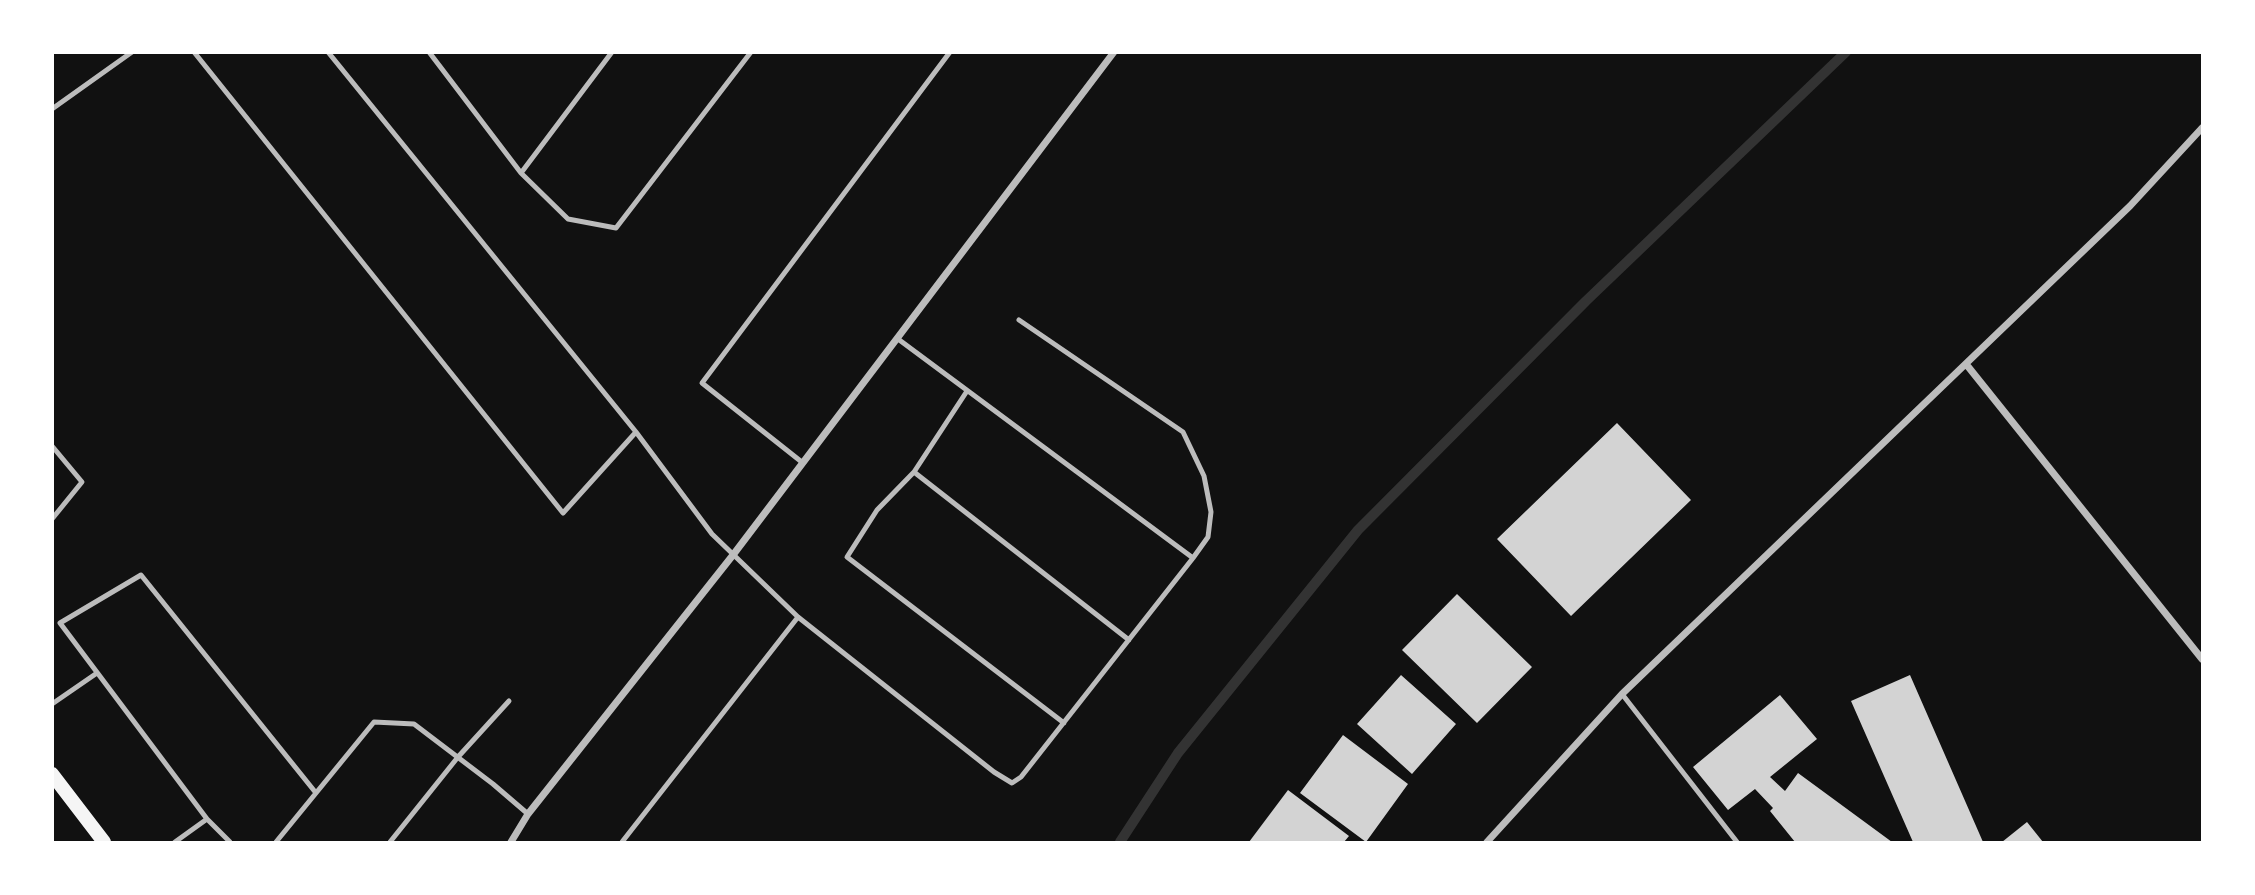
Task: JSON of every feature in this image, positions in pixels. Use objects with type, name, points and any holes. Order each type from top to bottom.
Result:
[{"type":"main road","points":[[52,774],[104,842]]},
{"type":"street","points":[[511,842],[528,814],[804,463],[1114,52]]},
{"type":"street","points":[[1487,842],[1622,694],[2130,206],[2203,128]]},
{"type":"street","points":[[1966,364],[2203,659]]},
{"type":"lane","points":[[52,109],[132,52]]},
{"type":"lane","points":[[194,52],[563,513],[636,432]]},
{"type":"lane","points":[[328,52],[636,432],[712,534],[798,617],[994,772],[1012,783],[1021,778],[1193,558],[1208,537],[1211,512],[1204,476],[1183,432],[1018,320]]},
{"type":"lane","points":[[429,52],[521,173],[568,219],[616,228],[751,52]]},
{"type":"lane","points":[[521,173],[611,52]]},
{"type":"lane","points":[[804,463],[702,383],[950,52]]},
{"type":"lane","points":[[898,338],[1193,558]]},
{"type":"lane","points":[[967,391],[914,472],[877,510],[846,556],[1064,723]]},
{"type":"lane","points":[[52,446],[82,482],[52,519]]},
{"type":"lane","points":[[914,472],[1129,640]]},
{"type":"lane","points":[[230,842],[207,819],[60,623],[141,575],[316,793]]},
{"type":"lane","points":[[622,842],[798,617]]},
{"type":"lane","points":[[52,704],[97,673]]},
{"type":"lane","points":[[1622,694],[1737,842]]},
{"type":"lane","points":[[390,842],[458,757],[509,701]]},
{"type":"lane","points":[[276,842],[374,722],[414,724],[528,814]]},
{"type":"lane","points":[[175,842],[207,819]]},
{"type":"building","points":[[1617,423],[1691,500],[1571,616],[1497,539]]},
{"type":"building","points":[[1457,594],[1532,667],[1477,723],[1402,650]]},
{"type":"building","points":[[1401,675],[1456,724],[1412,774],[1357,724]]},
{"type":"building","points":[[1910,675],[1983,842],[1913,842],[1851,701]]},
{"type":"building","points":[[1780,695],[1817,739],[1770,777],[1785,791],[1798,773],[1892,842],[1795,842],[1770,811],[1773,808],[1755,789],[1728,810],[1693,767]]},
{"type":"building","points":[[1343,735],[1408,784],[1366,842],[1300,793]]},
{"type":"building","points":[[1288,790],[1349,836],[1344,842],[1249,842]]},
{"type":"building","points":[[2027,822],[2043,842],[2002,842]]},
{"type":"waterway","points":[[1120,842],[1178,753],[1358,530],[1586,301],[1846,52]]}]
